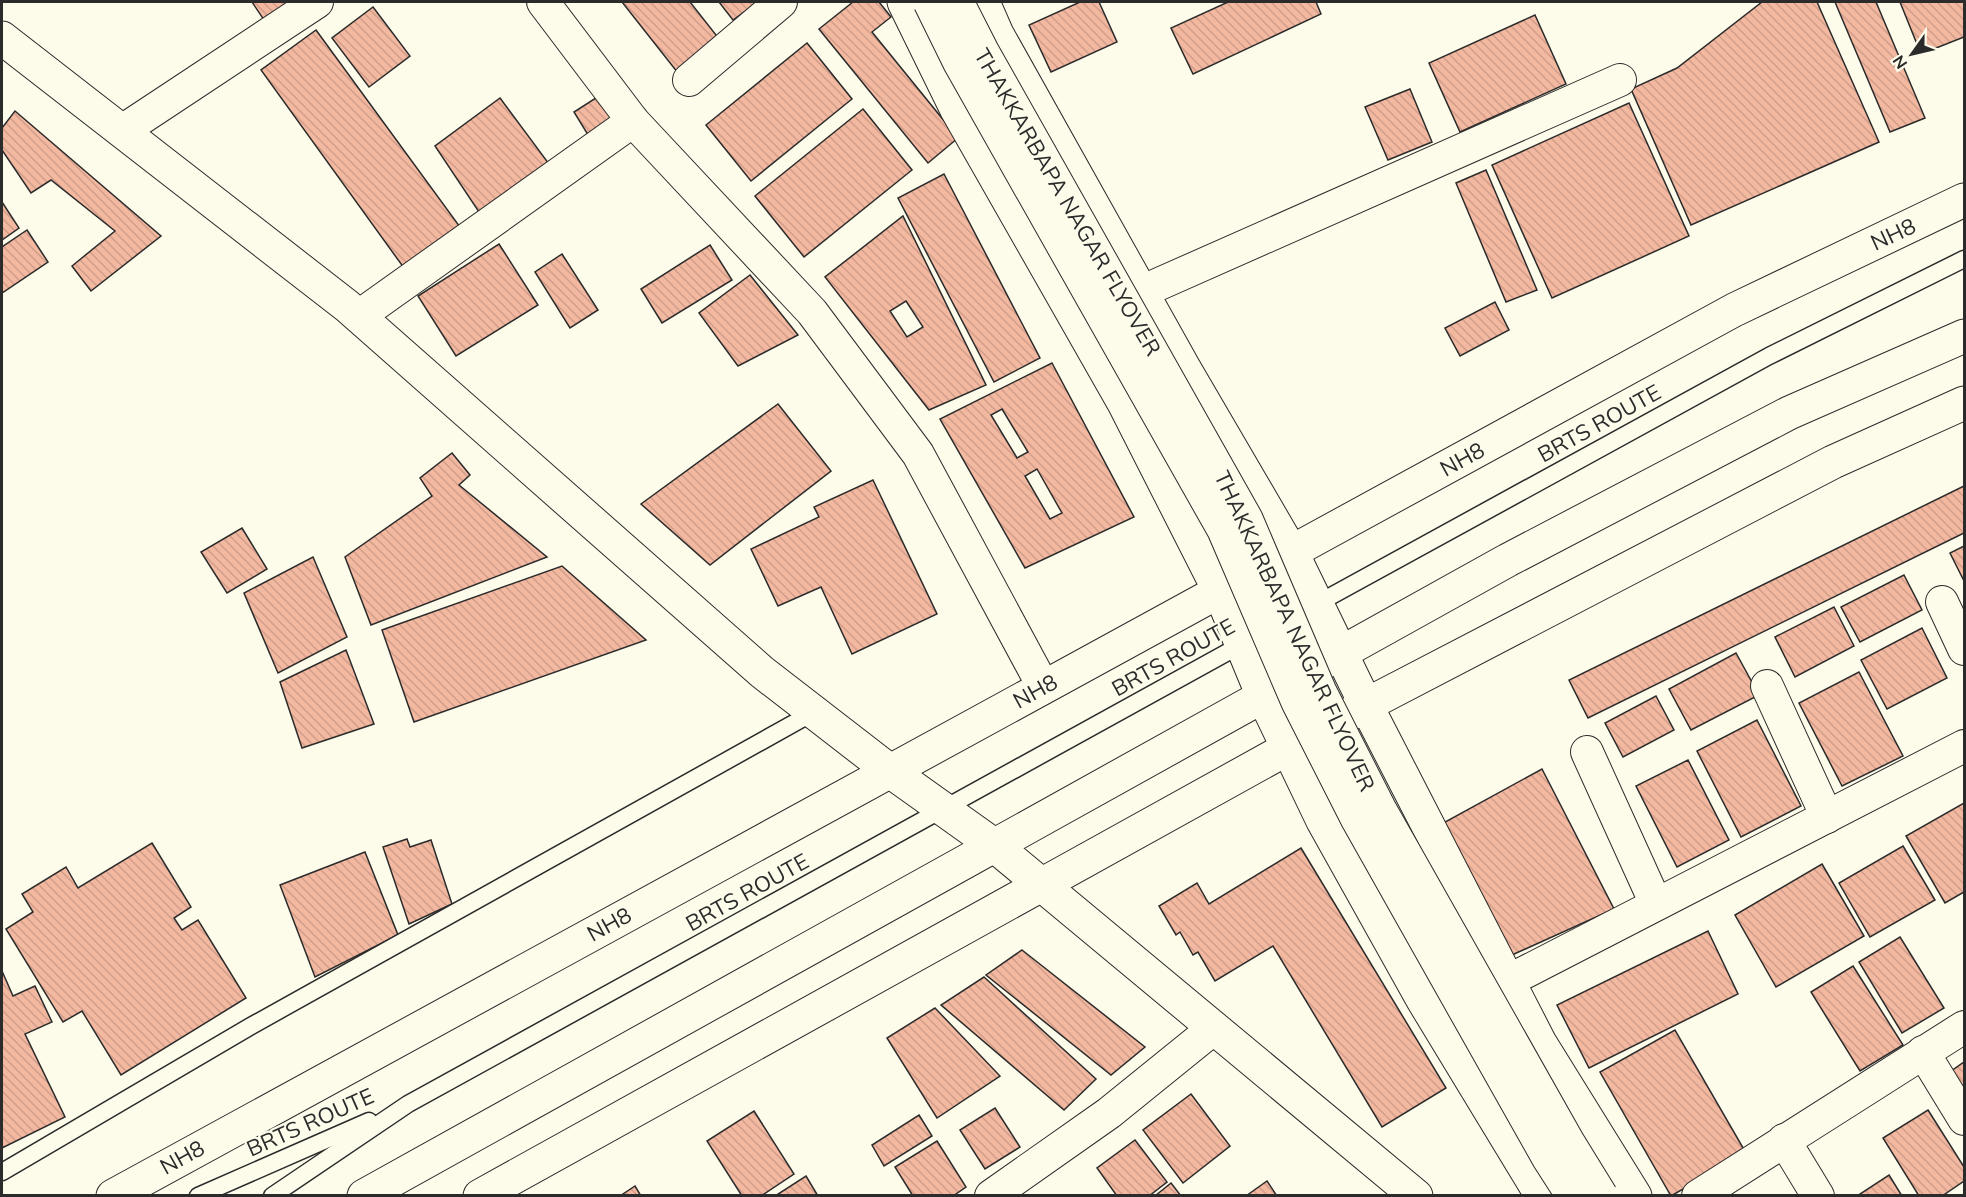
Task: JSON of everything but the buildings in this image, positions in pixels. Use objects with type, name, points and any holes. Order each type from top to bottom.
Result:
[{"type":"main road","points":[[903,2],[956,108],[1124,403],[1220,592],[1263,696],[1323,821],[1423,1000],[1542,1196]]},
{"type":"main road","name":"THAKKARBAPA NAGAR FLYOVER","points":[[930,2],[960,63],[1224,530],[1298,702],[1358,820],[1548,1157],[1573,1196]]},
{"type":"main road","name":"THAKKARBAPA NAGAR FLYOVER","points":[[957,2],[982,51],[1246,519],[1320,692],[1379,808],[1569,1144],[1601,1196]]},
{"type":"main road","points":[[982,2],[997,34],[1141,292],[1292,553],[1366,705],[1540,1043],[1635,1196]]},
{"type":"main road","points":[[2,38],[359,316],[762,672],[890,771],[995,846],[1416,1196]]},
{"type":"main road","name":"NH8","points":[[113,1196],[1734,310],[1965,200]]},
{"type":"main road","points":[[364,1196],[1508,560],[1789,413],[1965,336]]},
{"type":"main road","points":[[480,1196],[1366,705],[1833,462],[1965,403]]},
{"type":"street","points":[[543,2],[633,121],[812,312],[918,454],[1043,686]]},
{"type":"street","points":[[689,80],[781,2]]},
{"type":"street","points":[[122,131],[309,4]]},
{"type":"street","points":[[1141,292],[1620,80]]},
{"type":"street","points":[[359,316],[633,121]]},
{"type":"street","points":[[1942,602],[1965,649]]},
{"type":"street","points":[[1767,686],[1827,817]]},
{"type":"street","points":[[1509,981],[1965,746]]},
{"type":"street","points":[[1587,752],[1656,904]]},
{"type":"street","points":[[1698,1196],[1965,1027]]},
{"type":"street","points":[[991,1196],[1109,1113],[1214,1028]]},
{"type":"street","points":[[1923,1052],[1965,1119]]},
{"type":"street","points":[[1784,1140],[1818,1196]]},
{"type":"lane","name":"BRTS ROUTE","points":[[198,1196],[408,1104],[1769,356],[1965,260]]},
{"type":"lane","points":[[2,1172],[251,1026],[814,712]]},
{"type":"lane","name":"BRTS ROUTE","points":[[272,1196],[408,1104]]}]
